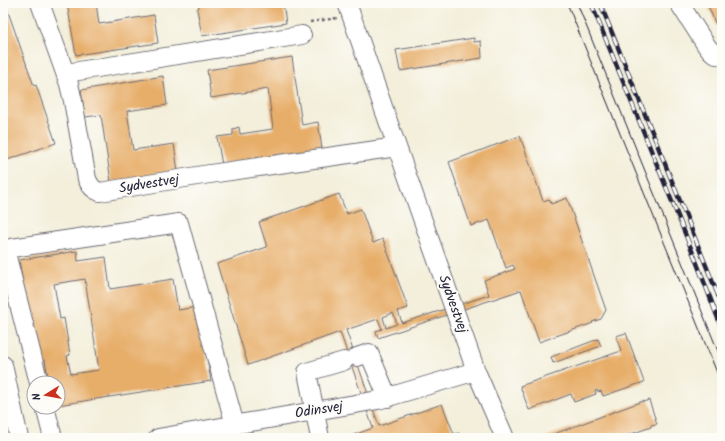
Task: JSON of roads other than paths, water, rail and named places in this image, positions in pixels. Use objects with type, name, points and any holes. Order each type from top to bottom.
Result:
[{"type":"street","name":"Sydvestvej","points":[[40,3],[66,73],[88,179],[92,188],[100,192],[397,147]]},
{"type":"street","points":[[679,3],[708,48],[716,55],[722,54]]},
{"type":"street","name":"Sydvestvej","points":[[349,9],[476,371],[505,438]]},
{"type":"street","points":[[66,73],[305,29]]},
{"type":"street","points":[[37,375],[5,249],[179,223],[235,424]]},
{"type":"street","points":[[320,438],[306,372],[369,353],[388,398]]},
{"type":"street","points":[[3,365],[13,430]]},
{"type":"street","name":"Sydvestvej","points":[[476,371],[492,438]]},
{"type":"street","name":"Odinsvej","points":[[158,438],[190,435],[235,424],[388,398],[476,371]]},
{"type":"street","points":[[47,415],[53,438]]},
{"type":"tram line","points":[[567,3],[722,385]]},
{"type":"tram line","points":[[577,3],[722,361]]},
{"type":"railway","points":[[591,3],[695,258],[722,329]]},
{"type":"railway","points":[[600,3],[722,305]]}]
